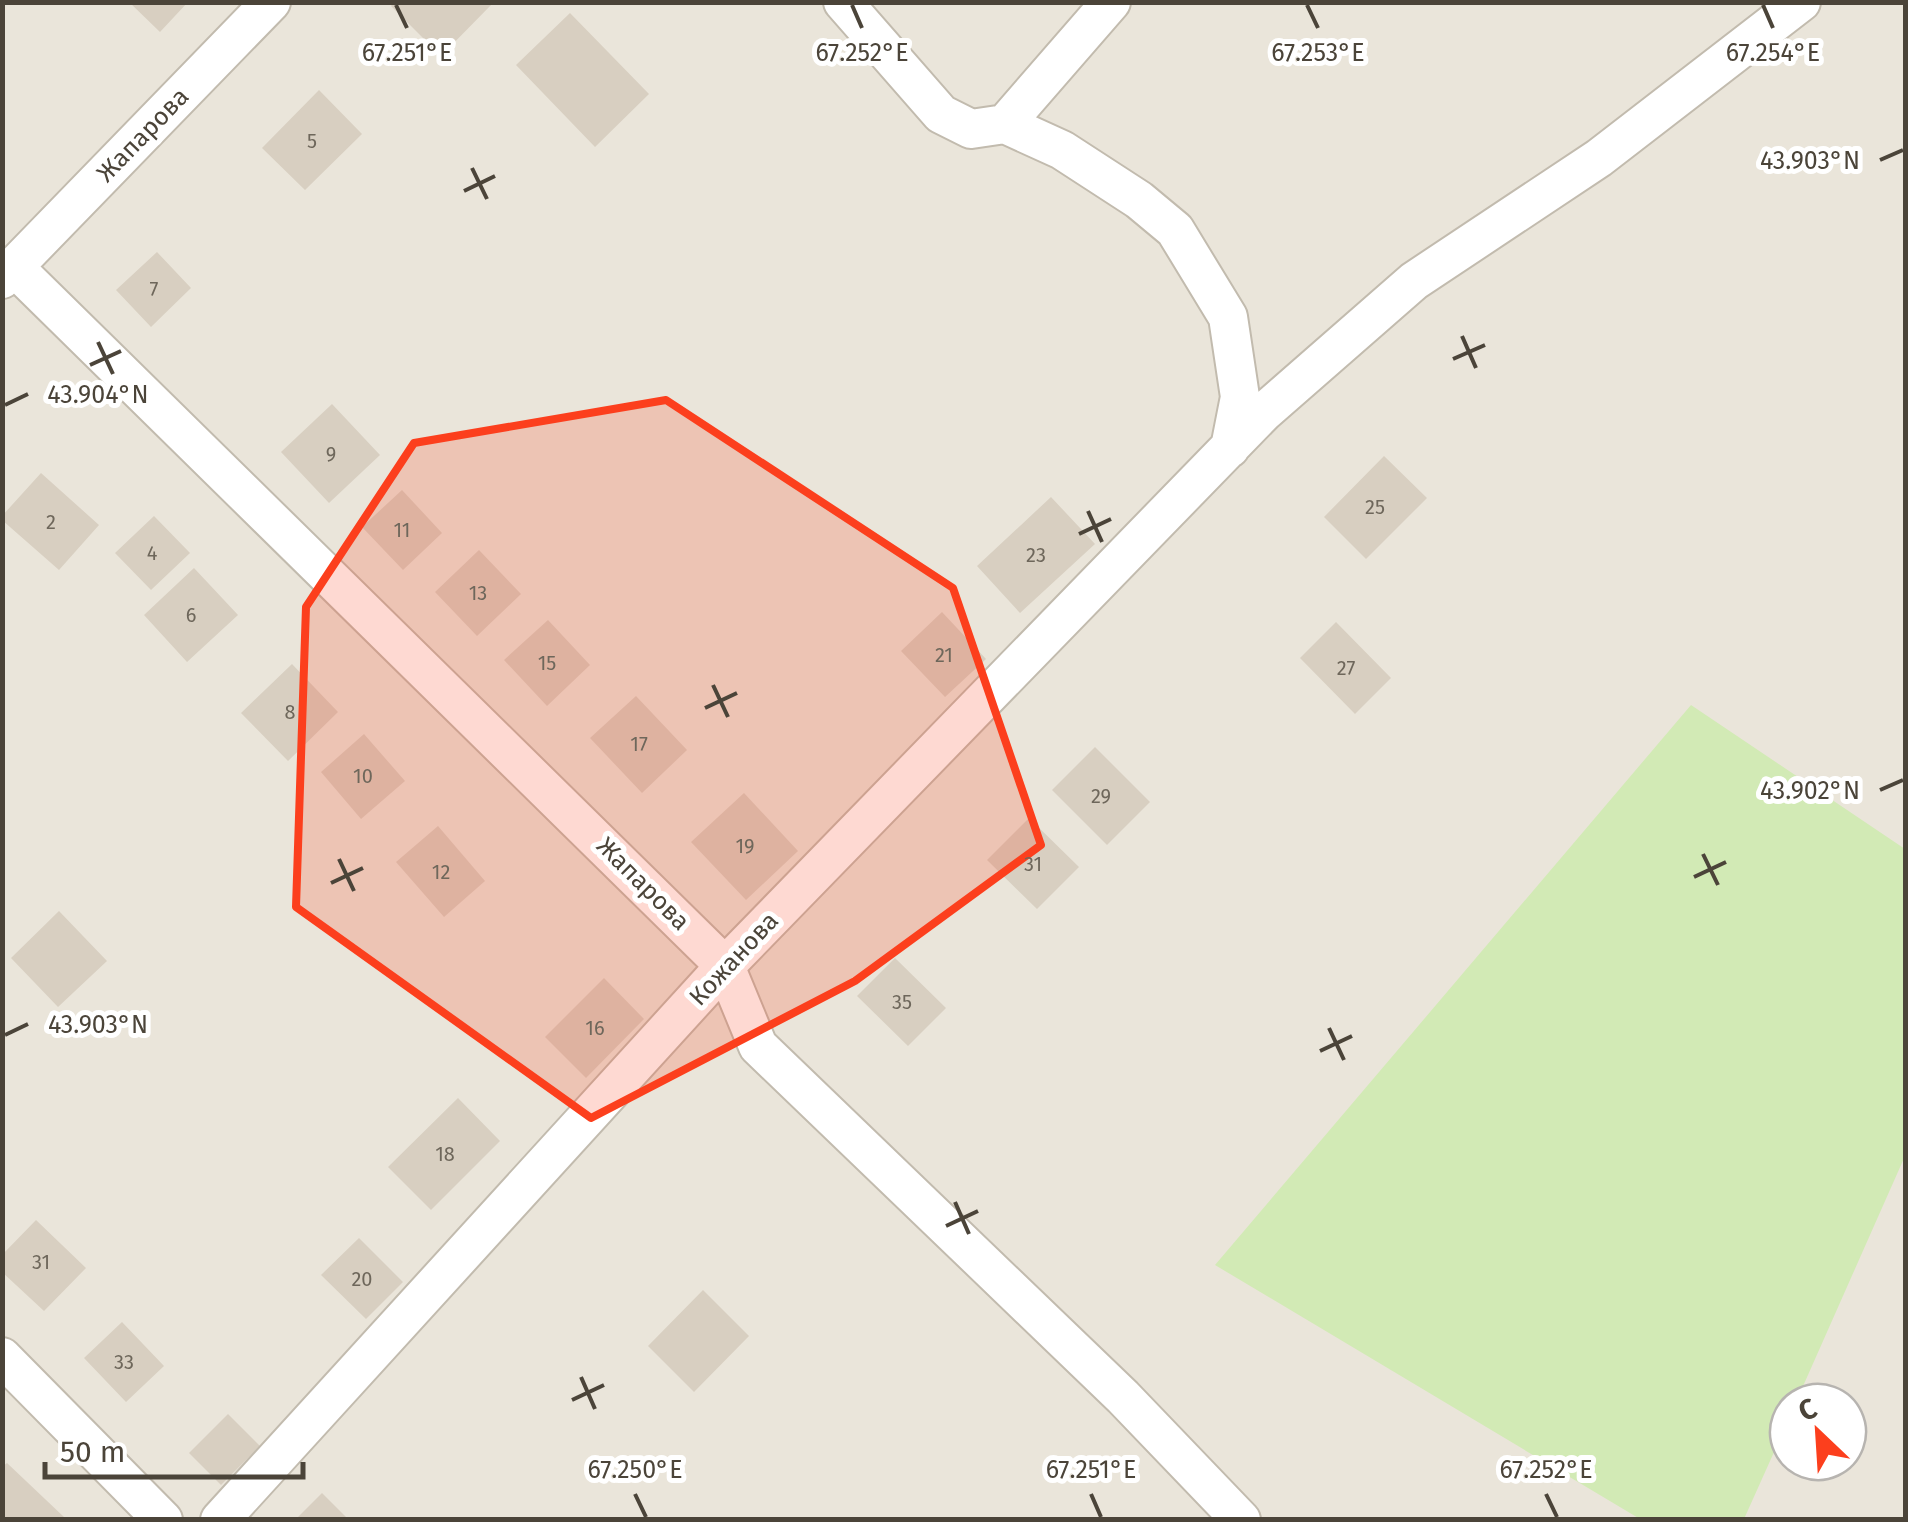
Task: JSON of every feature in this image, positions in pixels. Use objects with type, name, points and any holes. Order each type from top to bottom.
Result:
[{"type":"street","name":"Жапарова","points":[[271,2],[9,273],[726,966],[758,1046],[1122,1397],[1241,1520]]},
{"type":"street","points":[[843,2],[941,114],[971,128],[1005,124],[1062,150],[1139,200],[1175,230],[1228,318],[1240,397],[1230,448]]},
{"type":"street","points":[[1005,124],[1111,2]]},
{"type":"street","name":"Кожанова","points":[[220,1520],[726,966],[1263,413],[1414,281],[1599,158],[1801,2]]},
{"type":"street","points":[[2,1358],[162,1520]]},
{"type":"highlighted area","points":[[666,400],[953,588],[1041,845],[855,981],[591,1118],[296,907],[306,607],[414,443]]},
{"type":"shaded area","points":[[3,3],[1905,3],[1905,1519],[3,1520]]},
{"type":"green space","points":[[1691,705],[1905,849],[1905,1156],[1805,1382],[1768,1382],[1768,1466],[1744,1519],[1640,1519],[1215,1265]]},
{"type":"building","points":[[129,2],[188,2],[160,32]]},
{"type":"building","points":[[394,2],[494,2],[441,56],[391,6]]},
{"type":"building","points":[[570,13],[649,94],[595,147],[516,65]]},
{"type":"building","points":[[319,90],[362,134],[305,190],[262,148]]},
{"type":"building","points":[[157,252],[191,288],[151,327],[116,290]]},
{"type":"building","points":[[332,404],[380,455],[329,503],[281,452]]},
{"type":"building","points":[[1384,456],[1427,498],[1366,559],[1324,517]]},
{"type":"building","points":[[41,473],[99,525],[59,570],[2,520]]},
{"type":"building","points":[[402,490],[442,533],[403,570],[362,527]]},
{"type":"building","points":[[1051,497],[1095,544],[1020,613],[977,566]]},
{"type":"building","points":[[154,516],[190,553],[151,590],[115,553]]},
{"type":"building","points":[[479,550],[521,594],[477,636],[435,592]]},
{"type":"building","points":[[194,568],[238,615],[187,662],[144,615]]},
{"type":"building","points":[[942,612],[986,659],[945,697],[901,651]]},
{"type":"building","points":[[548,620],[590,665],[547,706],[504,660]]},
{"type":"building","points":[[1336,622],[1391,678],[1355,714],[1300,658]]},
{"type":"building","points":[[292,664],[338,712],[288,761],[241,713]]},
{"type":"building","points":[[636,696],[687,750],[642,793],[590,738]]},
{"type":"building","points":[[364,734],[405,781],[361,819],[321,772]]},
{"type":"building","points":[[1095,747],[1150,802],[1107,845],[1052,790]]},
{"type":"building","points":[[744,793],[798,851],[746,900],[691,842]]},
{"type":"building","points":[[1029,818],[1079,867],[1037,909],[987,860]]},
{"type":"building","points":[[438,826],[485,881],[444,917],[396,862]]},
{"type":"building","points":[[59,911],[107,961],[58,1007],[11,958]]},
{"type":"building","points":[[895,958],[946,1008],[908,1046],[857,996]]},
{"type":"building","points":[[604,978],[644,1019],[586,1078],[545,1037]]},
{"type":"building","points":[[458,1098],[500,1141],[431,1210],[388,1167]]},
{"type":"building","points":[[36,1220],[86,1268],[44,1311],[2,1272],[2,1255]]},
{"type":"building","points":[[359,1238],[403,1282],[366,1319],[321,1275]]},
{"type":"building","points":[[703,1290],[749,1336],[694,1392],[648,1346]]},
{"type":"building","points":[[122,1322],[164,1366],[126,1402],[84,1358]]},
{"type":"building","points":[[228,1414],[260,1446],[221,1485],[189,1453]]},
{"type":"building","points":[[7,1463],[64,1517],[62,1520],[2,1520],[2,1467]]},
{"type":"building","points":[[322,1493],[349,1520],[295,1520]]}]
